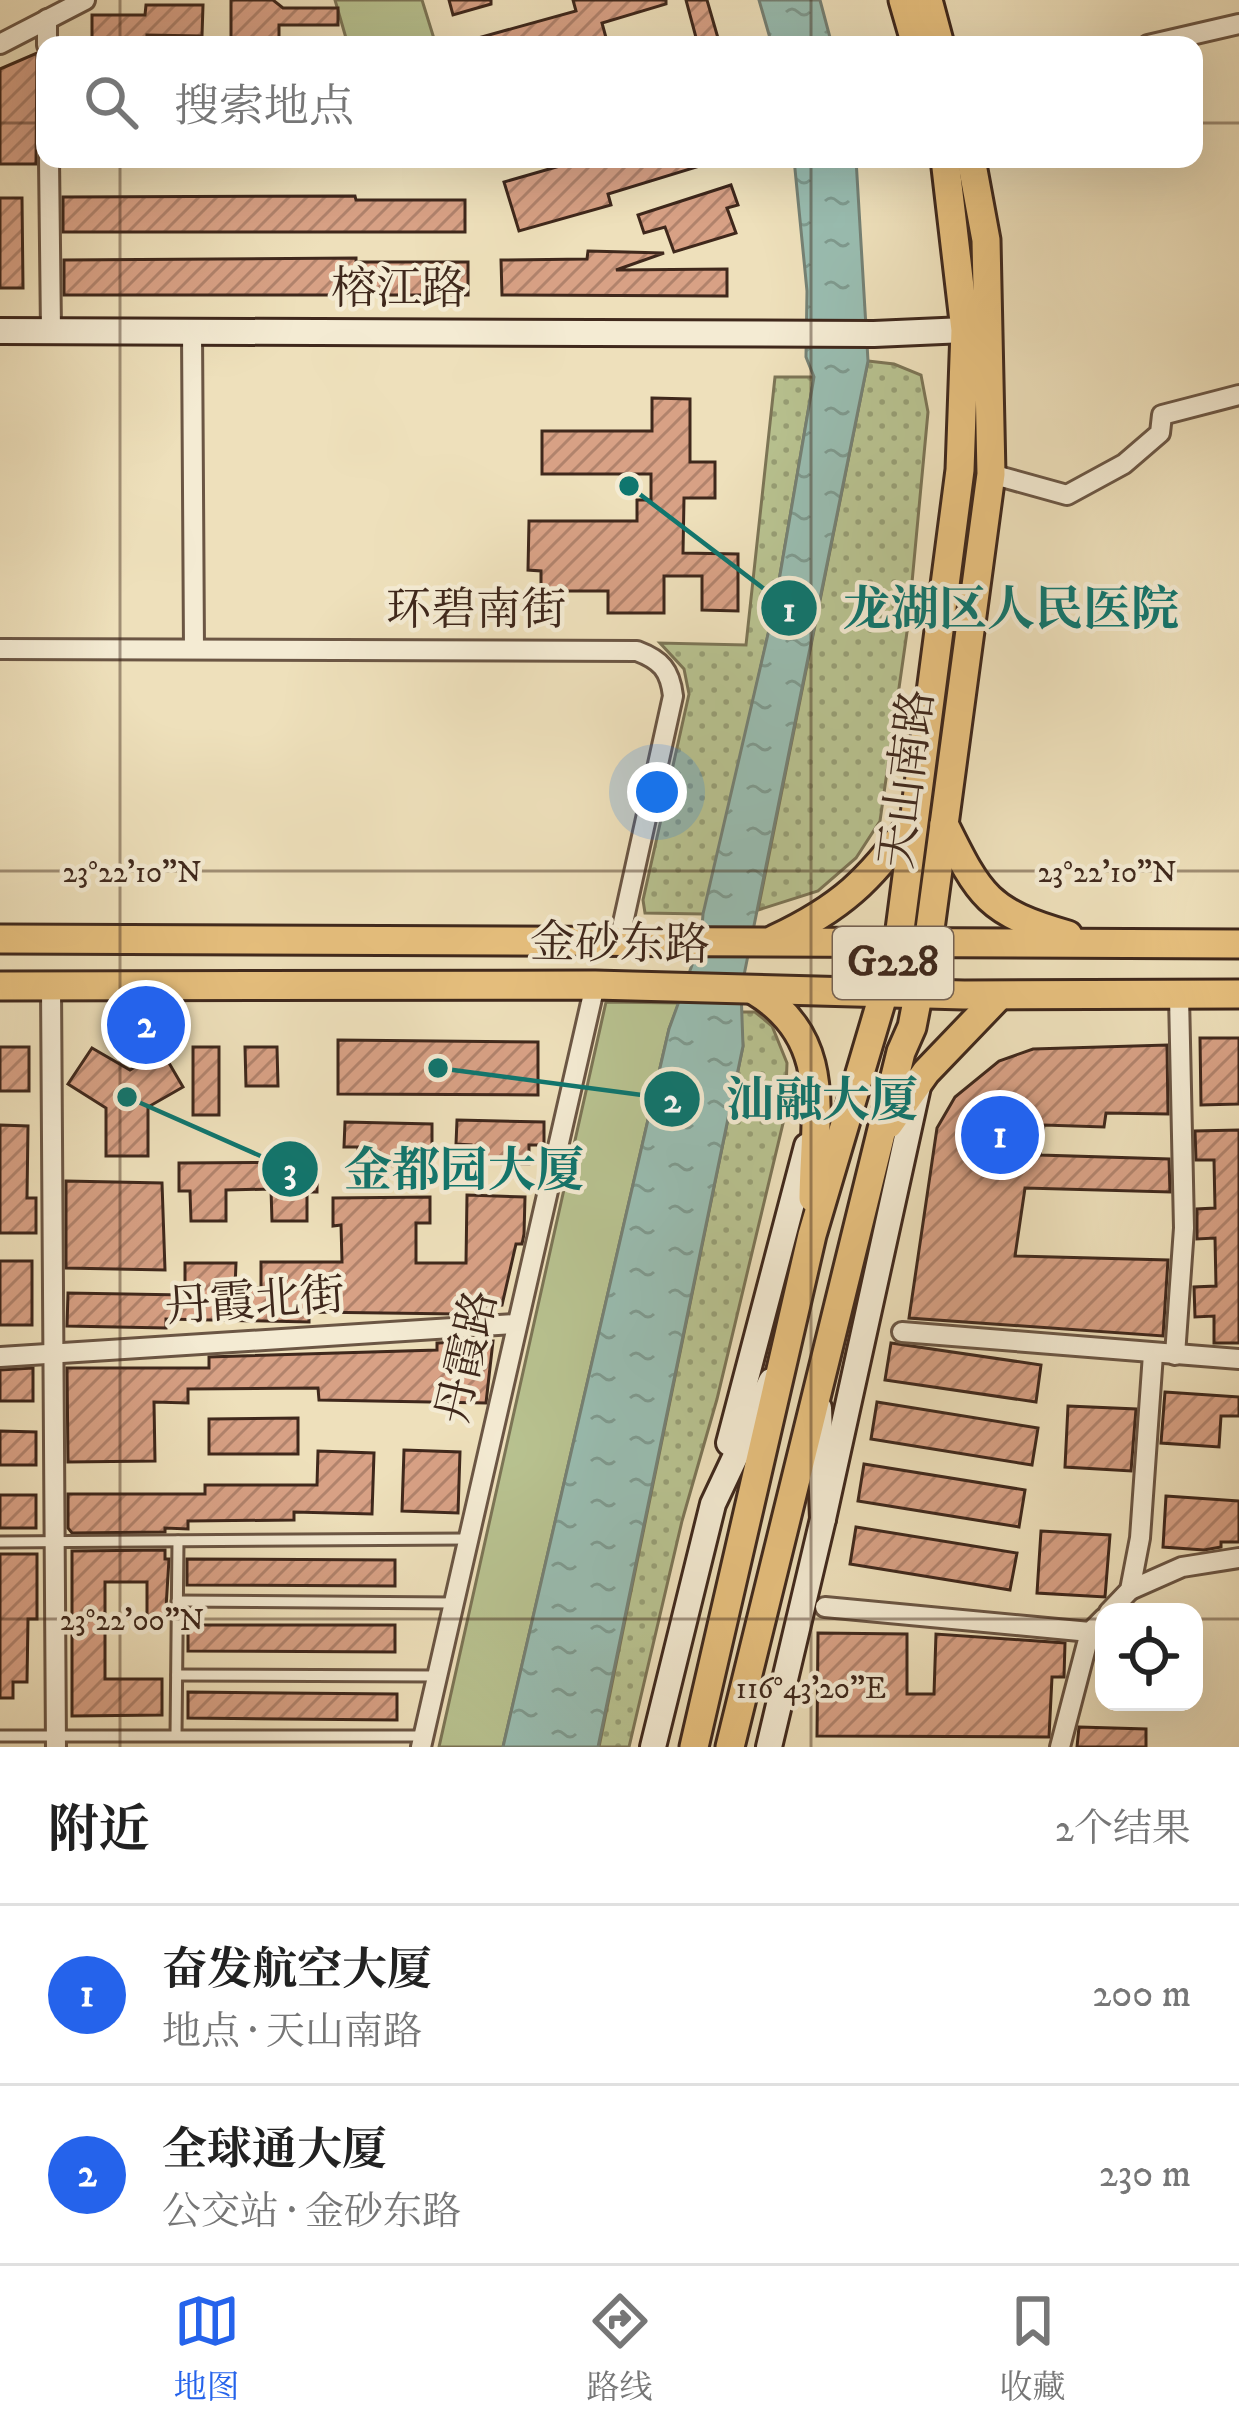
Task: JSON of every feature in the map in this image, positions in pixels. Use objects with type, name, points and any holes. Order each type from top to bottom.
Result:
[{"type":"main road","points":[[903,0],[913,36]]},
{"type":"main road","points":[[928,0],[938,36]]},
{"type":"main road","name":"天山南路","points":[[694,1747],[812,1235],[898,945],[961,470],[965,330],[946,168]]},
{"type":"main road","name":"天山南路","points":[[730,1747],[928,944],[991,475],[986,240],[972,168]]},
{"type":"main road","name":"榕江路","points":[[0,331],[874,334],[965,330]]},
{"type":"main road","points":[[764,942],[824,916],[856,889],[915,819]]},
{"type":"main road","points":[[944,824],[988,902],[1018,921],[1101,944]]},
{"type":"main road","name":"金砂东路","points":[[0,939],[1239,944]]},
{"type":"main road","name":"金砂东路","points":[[0,986],[595,985],[919,995],[1239,994]]},
{"type":"main road","points":[[751,988],[782,1007],[801,1031],[811,1056],[812,1235]]},
{"type":"main road","points":[[880,1137],[920,1081],[999,996]]},
{"type":"main road","points":[[769,1747],[920,1081]]},
{"type":"main road","name":"天山南路","points":[[653,1747],[814,1121]]},
{"type":"main road","name":"天山南路","points":[[712,1504],[784,1352]]},
{"type":"main road","points":[[818,1385],[823,1520]]},
{"type":"street","points":[[0,44],[86,0]]},
{"type":"street","points":[[47,20],[47,36]]},
{"type":"street","points":[[1187,36],[1239,24]]},
{"type":"street","points":[[49,168],[51,331]]},
{"type":"street","points":[[192,331],[194,648]]},
{"type":"street","points":[[991,475],[1067,496],[1124,464],[1160,433],[1162,415],[1239,394]]},
{"type":"street","name":"环碧南街","points":[[0,649],[637,651],[658,659],[670,676],[673,696],[619,940]]},
{"type":"street","name":"丹霞路","points":[[422,1742],[595,985]]},
{"type":"street","points":[[51,986],[56,1742]]},
{"type":"street","points":[[1175,1355],[1184,1228],[1179,996]]},
{"type":"street","name":"丹霞北街","points":[[0,1357],[515,1324]]},
{"type":"street","points":[[902,1332],[1239,1359]]},
{"type":"street","points":[[1130,1590],[1140,1538],[1153,1354]]},
{"type":"street","points":[[1117,1603],[1130,1590],[1182,1567],[1239,1558]]},
{"type":"street","points":[[825,1607],[1095,1620]]},
{"type":"street","points":[[1060,1747],[1095,1639]]},
{"type":"lane","points":[[0,1542],[467,1539]]},
{"type":"lane","points":[[176,1735],[178,1541]]},
{"type":"lane","points":[[177,1601],[453,1604]]},
{"type":"lane","points":[[177,1675],[437,1676]]},
{"type":"lane","points":[[0,1736],[56,1742],[176,1735],[422,1742]]},
{"type":"green space","points":[[335,0],[422,0],[433,36],[345,36]]},
{"type":"green space","points":[[868,361],[894,364],[921,375],[928,412],[908,625],[880,821],[856,858],[818,891],[758,910]]},
{"type":"green space","points":[[775,377],[814,377],[775,604],[708,901],[703,914],[645,913],[643,900],[689,694],[684,669],[660,643],[746,645]]},
{"type":"green space","points":[[606,1002],[679,1003],[669,1029],[503,1747],[439,1747]]},
{"type":"green space","points":[[740,1012],[755,1012],[772,1026],[787,1063],[785,1115],[629,1747],[599,1747],[743,1046]]},
{"type":"water","points":[[759,0],[820,0],[830,36],[769,36]]},
{"type":"water","points":[[795,168],[857,168],[868,361],[741,990],[743,1046],[598,1747],[503,1747],[669,1029],[701,940],[703,914],[775,604],[814,377],[806,357],[807,291]]},
{"type":"building","points":[[231,0],[273,0],[283,8],[338,8],[338,25],[279,25],[279,36],[231,36]]},
{"type":"building","points":[[449,0],[491,0],[491,4],[453,15]]},
{"type":"building","points":[[573,0],[666,0],[666,4],[602,23],[606,36],[485,36],[576,11]]},
{"type":"building","points":[[686,0],[707,0],[717,36],[696,36]]},
{"type":"building","points":[[146,5],[203,5],[202,36],[92,36],[92,15],[145,15]]},
{"type":"building","points":[[36,53],[36,164],[0,164],[0,69]]},
{"type":"building","points":[[553,168],[693,168],[608,194],[611,205],[519,231],[504,182]]},
{"type":"building","points":[[731,185],[738,205],[727,208],[736,233],[674,252],[665,227],[644,233],[638,215]]},
{"type":"building","points":[[355,196],[356,200],[465,200],[465,232],[63,232],[63,197]]},
{"type":"building","points":[[0,198],[22,198],[23,288],[0,288]]},
{"type":"building","points":[[588,251],[664,253],[616,270],[727,269],[727,296],[502,295],[501,260],[587,259]]},
{"type":"building","points":[[356,258],[356,262],[468,262],[468,295],[64,295],[64,260]]},
{"type":"building","points":[[652,398],[690,399],[690,462],[715,462],[715,498],[684,498],[683,553],[738,554],[738,611],[702,610],[702,576],[664,576],[664,613],[608,613],[608,591],[541,591],[541,571],[528,570],[529,521],[637,521],[637,500],[651,500],[651,474],[542,474],[542,431],[652,431]]},
{"type":"building","points":[[1200,1038],[1239,1038],[1239,1104],[1201,1105]]},
{"type":"building","points":[[338,1040],[538,1042],[538,1095],[338,1094]]},
{"type":"building","points":[[1167,1045],[1168,1114],[1106,1113],[1104,1127],[1044,1125],[1040,1155],[1169,1159],[1170,1192],[1025,1188],[1015,1256],[1168,1260],[1163,1336],[909,1318],[937,1128],[955,1097],[999,1061],[1033,1049]]},
{"type":"building","points":[[0,1047],[29,1047],[29,1091],[0,1091]]},
{"type":"building","points":[[193,1047],[219,1047],[219,1115],[193,1115]]},
{"type":"building","points":[[245,1047],[277,1047],[278,1086],[246,1086]]},
{"type":"building","points":[[92,1048],[130,1070],[162,1051],[183,1087],[148,1107],[148,1156],[106,1156],[106,1108],[68,1084]]},
{"type":"building","points":[[457,1120],[544,1122],[544,1145],[529,1145],[529,1164],[470,1163],[471,1145],[456,1144]]},
{"type":"building","points":[[345,1122],[432,1124],[432,1148],[417,1147],[417,1166],[358,1165],[358,1147],[344,1147]]},
{"type":"building","points":[[0,1125],[28,1126],[27,1198],[36,1198],[36,1233],[0,1233]]},
{"type":"building","points":[[1239,1130],[1239,1343],[1214,1343],[1214,1316],[1195,1317],[1194,1287],[1216,1286],[1215,1238],[1197,1239],[1197,1209],[1215,1208],[1214,1160],[1196,1160],[1195,1131]]},
{"type":"building","points":[[317,1162],[317,1192],[307,1192],[307,1221],[272,1221],[271,1189],[226,1190],[226,1221],[191,1221],[190,1191],[179,1191],[179,1163]]},
{"type":"building","points":[[66,1181],[162,1183],[165,1270],[66,1268]]},
{"type":"building","points":[[467,1195],[525,1197],[522,1244],[516,1244],[502,1305],[458,1307],[458,1314],[309,1312],[309,1322],[166,1319],[166,1328],[67,1326],[68,1293],[185,1295],[185,1263],[236,1263],[235,1288],[261,1288],[261,1262],[342,1262],[341,1225],[333,1226],[333,1198],[430,1197],[430,1223],[416,1223],[416,1263],[466,1263]]},
{"type":"building","points":[[0,1261],[32,1261],[32,1325],[0,1325]]},
{"type":"building","points":[[493,1341],[486,1403],[319,1400],[318,1388],[188,1389],[188,1403],[154,1402],[155,1461],[68,1462],[67,1368],[209,1368],[209,1357],[437,1350],[437,1343]]},
{"type":"building","points":[[891,1343],[1041,1365],[1036,1402],[885,1380]]},
{"type":"building","points":[[33,1368],[33,1401],[0,1401],[0,1370]]},
{"type":"building","points":[[1165,1392],[1239,1397],[1239,1416],[1221,1416],[1219,1447],[1161,1443]]},
{"type":"building","points":[[877,1402],[1038,1428],[1032,1465],[871,1439]]},
{"type":"building","points":[[1068,1406],[1136,1409],[1131,1471],[1065,1467]]},
{"type":"building","points":[[298,1418],[298,1454],[209,1454],[209,1419]]},
{"type":"building","points":[[0,1431],[36,1432],[36,1465],[0,1465]]},
{"type":"building","points":[[404,1450],[460,1452],[458,1513],[402,1511]]},
{"type":"building","points":[[318,1451],[374,1453],[372,1514],[294,1512],[294,1520],[188,1521],[188,1529],[165,1528],[165,1532],[72,1533],[68,1528],[68,1494],[205,1494],[205,1485],[317,1485]]},
{"type":"building","points":[[864,1464],[1025,1490],[1019,1527],[858,1501]]},
{"type":"building","points":[[0,1495],[36,1495],[36,1528],[0,1528]]},
{"type":"building","points":[[1166,1496],[1239,1501],[1239,1542],[1221,1542],[1221,1547],[1204,1550],[1163,1547]]},
{"type":"building","points":[[856,1527],[1017,1553],[1010,1590],[850,1564]]},
{"type":"building","points":[[1041,1531],[1110,1535],[1105,1597],[1037,1593]]},
{"type":"building","points":[[165,1550],[165,1559],[169,1559],[165,1624],[147,1624],[147,1582],[105,1582],[105,1679],[162,1679],[162,1715],[72,1716],[72,1551]]},
{"type":"building","points":[[0,1554],[37,1554],[37,1619],[28,1619],[27,1682],[13,1682],[13,1698],[0,1698]]},
{"type":"building","points":[[187,1559],[395,1560],[395,1586],[187,1585]]},
{"type":"building","points":[[188,1625],[395,1625],[395,1652],[188,1651]]},
{"type":"building","points":[[818,1633],[907,1634],[907,1694],[934,1694],[936,1634],[1065,1643],[1064,1677],[1052,1677],[1049,1737],[817,1736]]},
{"type":"building","points":[[188,1692],[397,1694],[397,1720],[188,1718]]},
{"type":"building","points":[[1079,1727],[1146,1729],[1146,1747],[1077,1747]]},
{"type":"place","name":"龙湖区人民医院","points":[[629,486]]},
{"type":"place","name":"全球通大厦","points":[[146,1025]]},
{"type":"place","name":"汕融大厦","points":[[438,1068]]},
{"type":"place","name":"金都园大厦","points":[[127,1097]]},
{"type":"place","name":"奋发航空大厦","points":[[1000,1135]]}]
